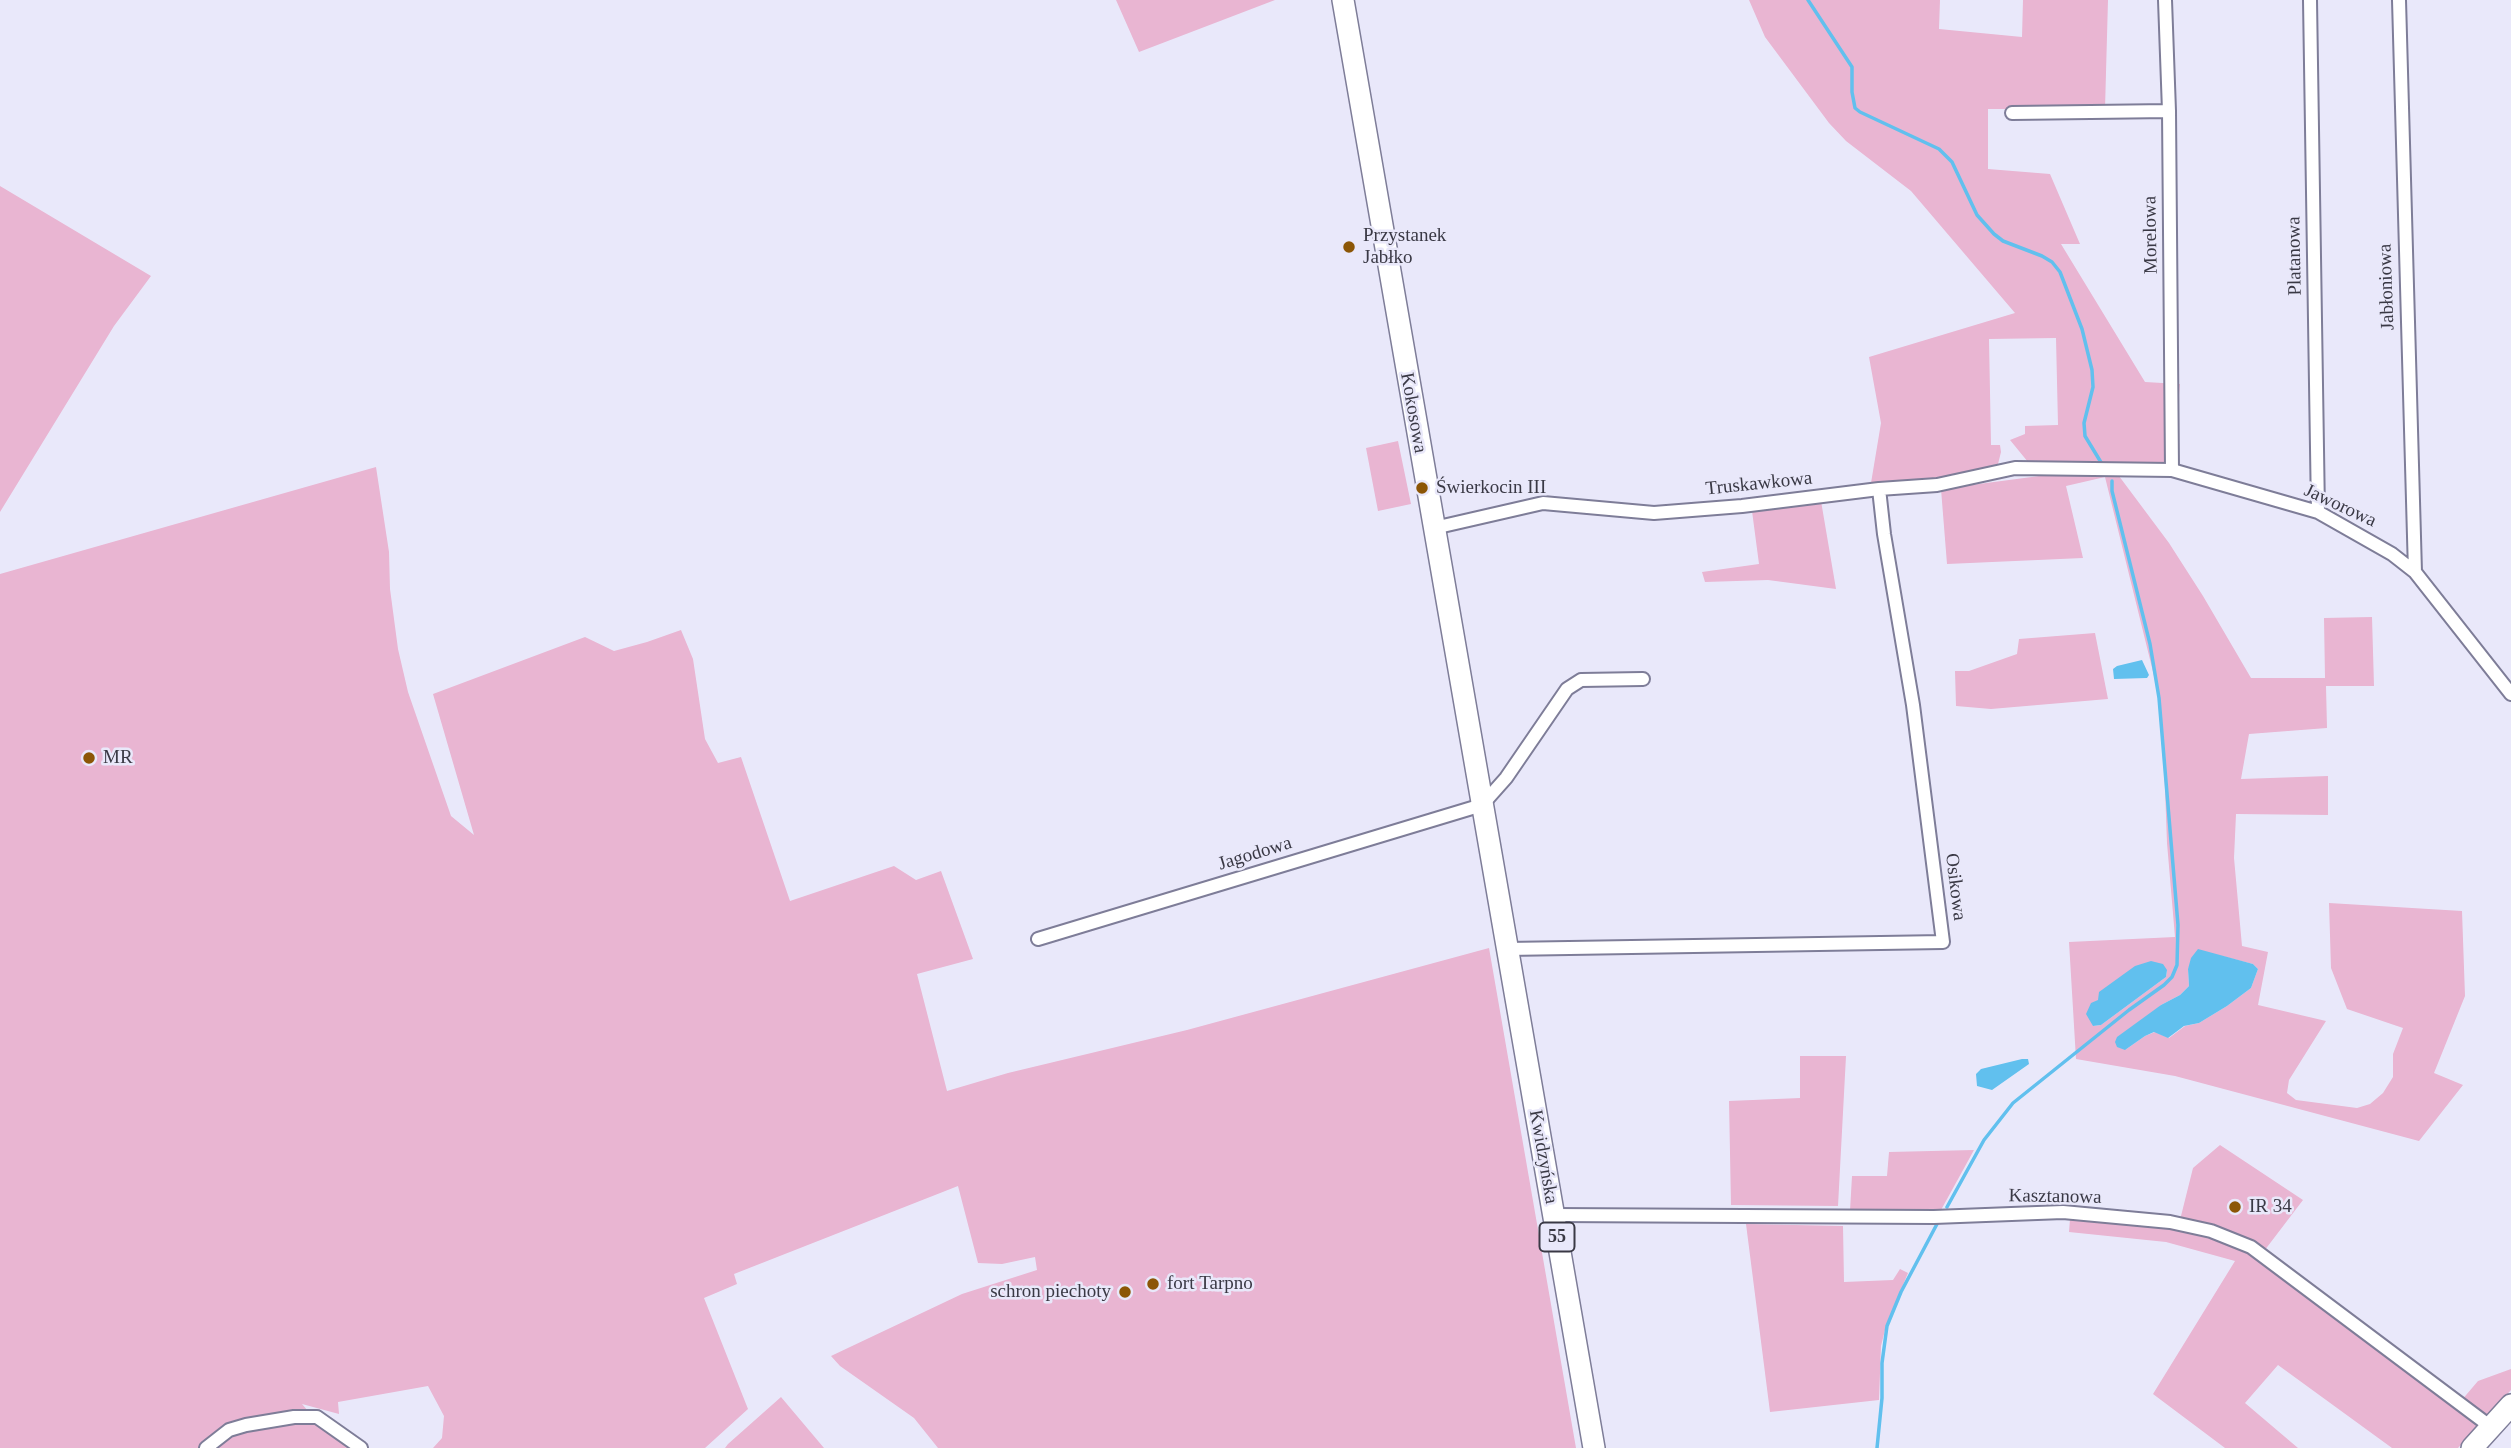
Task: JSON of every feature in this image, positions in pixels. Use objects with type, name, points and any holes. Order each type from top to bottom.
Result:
[{"type":"main road","name":"Kokosowa","points":[[1343,0],[1507,949]]},
{"type":"main road","name":"Kwidzyńska","points":[[1507,949],[1594,1448]]},
{"type":"main road","points":[[2472,1448],[2511,1405]]},
{"type":"street","name":"Morelowa","points":[[2165,0],[2169,111],[2172,470]]},
{"type":"street","name":"Platanowa","points":[[2311,0],[2318,512]]},
{"type":"street","name":"Jabłoniowa","points":[[2399,0],[2414,572]]},
{"type":"street","points":[[2012,113],[2169,111]]},
{"type":"street","name":"Truskawkowa","points":[[1434,527],[1543,503],[1654,513],[1937,485],[2015,468],[2088,471]]},
{"type":"street","name":"Jaworowa","points":[[2088,471],[2172,470],[2318,512],[2383,548],[2414,572],[2511,694]]},
{"type":"street","name":"Osikowa","points":[[1507,949],[1943,942],[1913,705],[1879,489]]},
{"type":"street","points":[[1482,805],[1506,778],[1567,689],[1581,680],[1643,679]]},
{"type":"street","name":"Jagodowa","points":[[1038,939],[1482,805]]},
{"type":"street","name":"Kasztanowa","points":[[1553,1215],[1934,1217],[2063,1212],[2170,1222],[2211,1231],[2251,1247],[2491,1427]]},
{"type":"street","points":[[206,1448],[229,1430],[246,1425],[294,1417],[317,1417],[361,1448]]},
{"type":"shaded area","points":[[1116,0],[1275,0],[1139,52]]},
{"type":"shaded area","points":[[1749,0],[1940,0],[1939,29],[2022,37],[2023,0],[2108,0],[2105,109],[1988,109],[1988,169],[2050,174],[2080,244],[2061,244],[2145,382],[2180,384],[2175,441],[2166,475],[2119,476],[2169,543],[2251,678],[2325,678],[2324,618],[2372,617],[2374,686],[2326,686],[2327,728],[2249,734],[2241,779],[2328,776],[2328,815],[2236,814],[2234,858],[2242,946],[2268,952],[2258,1005],[2326,1021],[2289,1080],[2287,1093],[2296,1100],[2357,1108],[2370,1104],[2383,1093],[2393,1077],[2393,1054],[2403,1028],[2347,1009],[2331,968],[2329,903],[2462,911],[2465,996],[2434,1073],[2463,1085],[2419,1141],[2175,1076],[2076,1059],[2069,942],[2175,937],[2157,688],[2105,477],[2066,486],[2083,558],[1947,564],[1941,489],[2062,473],[2060,462],[2028,462],[2010,440],[2025,434],[2025,426],[2058,425],[2056,338],[1989,339],[1991,445],[2000,445],[1998,464],[1945,477],[1871,483],[1881,423],[1869,357],[2015,313],[1911,191],[1846,141],[1829,123],[1765,37]],"holes":[[[2198,950],[2253,964],[2258,969],[2251,988],[2227,1006],[2199,1023],[2185,1026],[2169,1038],[2155,1032],[2125,1050],[2161,1005],[2180,995],[2189,986],[2188,969]],[[2167,970],[2166,977],[2101,1025],[2093,1026],[2091,1004]]]},
{"type":"shaded area","points":[[0,186],[151,276],[114,326],[0,512]]},
{"type":"shaded area","points":[[1398,441],[1411,504],[1378,511],[1366,448]]},
{"type":"shaded area","points":[[376,467],[389,552],[390,589],[398,649],[408,692],[451,816],[474,835],[433,694],[585,637],[614,651],[681,630],[693,659],[705,739],[718,763],[741,757],[790,901],[894,866],[916,880],[941,871],[973,959],[917,974],[947,1091],[1008,1073],[1187,1030],[1489,948],[1576,1448],[938,1448],[914,1418],[840,1366],[831,1356],[962,1294],[1037,1270],[1035,1257],[1002,1264],[978,1263],[958,1186],[734,1274],[737,1284],[704,1298],[748,1409],[705,1448],[433,1448],[442,1438],[444,1416],[428,1386],[338,1402],[339,1414],[302,1404],[320,1425],[349,1448],[0,1448],[0,574]]},
{"type":"shaded area","points":[[1821,501],[1836,589],[1768,580],[1705,582],[1702,572],[1759,564],[1752,511]]},
{"type":"shaded area","points":[[2095,633],[2108,699],[1991,709],[1956,706],[1955,671],[1969,671],[2017,654],[2019,639]]},
{"type":"shaded area","points":[[1800,1056],[1846,1056],[1838,1206],[1731,1205],[1729,1101],[1800,1098]]},
{"type":"shaded area","points":[[2220,1145],[2303,1200],[2258,1259],[2455,1408],[2478,1381],[2511,1369],[2511,1390],[2458,1448],[2392,1448],[2278,1365],[2245,1403],[2298,1448],[2225,1448],[2153,1394],[2235,1261],[2166,1242],[2069,1232],[2070,1219],[2178,1228],[2193,1168]]},
{"type":"shaded area","points":[[1974,1150],[1941,1210],[1850,1211],[1852,1176],[1887,1176],[1889,1152]]},
{"type":"shaded area","points":[[1746,1224],[1843,1226],[1844,1282],[1893,1280],[1900,1269],[1908,1273],[1886,1326],[1881,1346],[1879,1400],[1770,1412]]},
{"type":"shaded area","points":[[781,1397],[824,1448],[725,1448],[728,1444]]},
{"type":"water","points":[[2142,660],[2149,675],[2147,678],[2114,679],[2113,669],[2117,666]]},
{"type":"water","points":[[2198,949],[2253,964],[2258,969],[2251,988],[2199,1023],[2184,1026],[2168,1038],[2154,1032],[2125,1050],[2117,1047],[2117,1037],[2161,1005],[2180,995],[2189,986],[2188,969],[2191,958]]},
{"type":"water","points":[[2151,961],[2163,964],[2167,970],[2166,977],[2101,1025],[2093,1026],[2086,1014],[2091,1003],[2098,1000],[2099,992],[2135,966]]},
{"type":"water","points":[[2028,1059],[2029,1064],[1992,1090],[1977,1086],[1976,1074],[1981,1069]]},
{"type":"waterway","points":[[1808,0],[1852,67],[1855,108],[1939,149],[1952,162],[1977,215],[1994,234],[2003,241],[2042,256],[2052,262],[2060,272],[2082,329],[2092,370],[2093,387],[2084,423],[2085,436],[2102,464]]},
{"type":"waterway","points":[[1947,1207],[1984,1140],[2013,1103],[2164,985],[2172,977],[2177,965],[2178,925],[2159,698],[2150,644],[2112,491],[2112,481]]},
{"type":"waterway","points":[[1877,1448],[1887,1326],[1901,1292],[1937,1224]]},
{"type":"place","name":"Przystanek Jabłko","points":[[1349,247]]},
{"type":"place","name":"Świerkocin III","points":[[1422,488]]},
{"type":"place","name":"MR","points":[[89,758]]},
{"type":"place","name":"IR 34","points":[[2235,1207]]},
{"type":"place","name":"fort Tarpno","points":[[1153,1284]]},
{"type":"place","name":"schron piechoty","points":[[1125,1292]]}]
